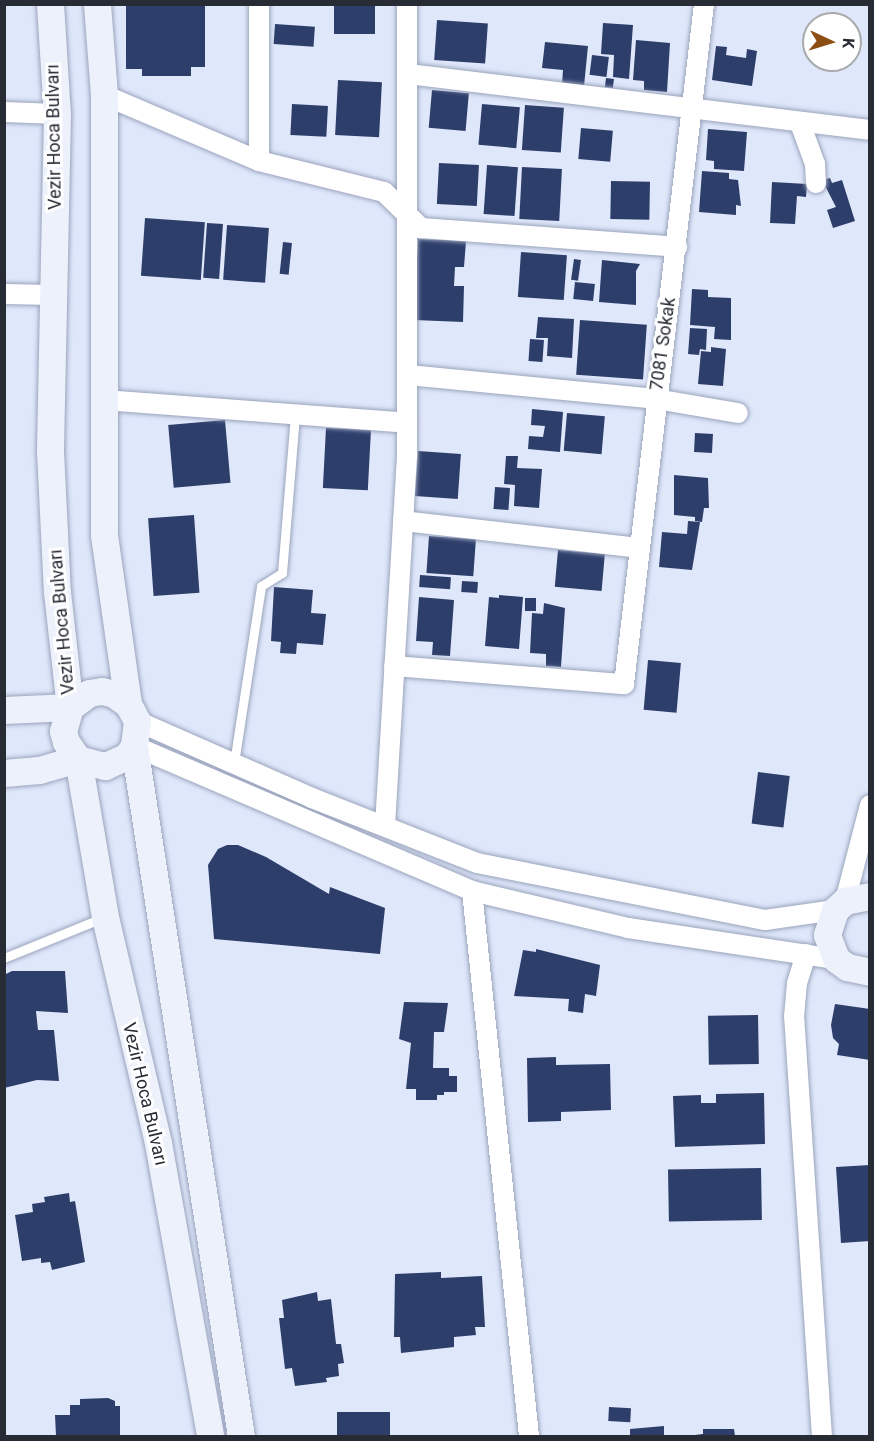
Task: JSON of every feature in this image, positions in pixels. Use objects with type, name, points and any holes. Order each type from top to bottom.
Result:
[{"type":"main road","name":"Vezir Hoca Bulvarı","points":[[50,4],[57,114],[50,451],[57,592],[70,707],[63,731],[66,742],[78,759],[105,917],[158,1143],[210,1437]]},
{"type":"main road","points":[[97,4],[104,95],[104,535],[241,1437]]},
{"type":"main road","points":[[4,710],[70,707],[89,693],[102,691],[114,694],[133,724],[127,756],[105,766],[78,759],[39,770],[4,773]]},
{"type":"main road","points":[[850,903],[827,935],[837,959],[847,968],[870,972]]},
{"type":"street","points":[[259,4],[260,160]]},
{"type":"street","points":[[385,826],[407,423],[409,216],[407,4]]},
{"type":"street","name":"7081 Sokak","points":[[394,666],[624,684],[704,4]]},
{"type":"street","points":[[408,74],[690,111],[870,130]]},
{"type":"street","points":[[104,95],[260,160],[384,192],[422,228],[677,247]]},
{"type":"street","points":[[4,112],[57,114]]},
{"type":"street","points":[[800,123],[815,164],[816,183]]},
{"type":"street","points":[[4,294],[54,295]]},
{"type":"street","points":[[408,375],[656,399],[738,413]]},
{"type":"street","points":[[104,400],[407,423]]},
{"type":"street","points":[[403,521],[639,548]]},
{"type":"street","points":[[133,724],[477,864],[765,920],[850,903],[870,806]]},
{"type":"street","points":[[133,724],[472,891],[628,928],[837,959]]},
{"type":"street","points":[[472,891],[530,1437]]},
{"type":"street","points":[[806,954],[797,983],[794,1015],[822,1437]]},
{"type":"lane","points":[[234,764],[261,586],[282,573],[295,415]]},
{"type":"lane","points":[[4,958],[105,917]]},
{"type":"building","points":[[126,4],[205,4],[205,67],[191,67],[191,76],[142,76],[142,69],[126,69]]},
{"type":"building","points":[[334,4],[375,4],[375,34],[334,34]]},
{"type":"building","points":[[437,20],[488,24],[485,63],[434,60]]},
{"type":"building","points":[[603,23],[633,25],[629,79],[613,77],[614,55],[601,54]]},
{"type":"building","points":[[275,24],[315,27],[314,47],[274,44]]},
{"type":"building","points":[[636,40],[670,43],[667,92],[644,90],[644,81],[633,80]]},
{"type":"building","points":[[545,42],[588,46],[584,86],[562,84],[563,70],[542,68]]},
{"type":"building","points":[[716,46],[727,47],[726,55],[746,58],[747,49],[757,51],[752,86],[712,80]]},
{"type":"building","points":[[592,55],[609,57],[606,77],[590,75]]},
{"type":"building","points":[[606,78],[614,79],[613,88],[605,87]]},
{"type":"building","points":[[338,80],[382,82],[379,137],[335,135]]},
{"type":"building","points":[[432,90],[469,93],[466,131],[429,128]]},
{"type":"building","points":[[292,104],[328,106],[326,137],[290,135]]},
{"type":"building","points":[[482,104],[520,107],[516,148],[478,145]]},
{"type":"building","points":[[525,105],[564,108],[561,153],[522,150]]},
{"type":"building","points":[[581,128],[613,131],[610,162],[578,159]]},
{"type":"building","points":[[708,129],[747,132],[744,171],[714,169],[714,161],[706,160]]},
{"type":"building","points":[[439,163],[479,165],[477,206],[437,204]]},
{"type":"building","points":[[487,165],[518,167],[515,216],[484,214]]},
{"type":"building","points":[[522,167],[562,169],[559,221],[519,219]]},
{"type":"building","points":[[702,171],[729,173],[729,179],[738,180],[741,206],[736,205],[736,215],[699,212]]},
{"type":"building","points":[[830,178],[832,183],[842,180],[855,221],[833,228],[827,210],[836,207],[822,180]]},
{"type":"building","points":[[611,181],[650,182],[649,220],[610,219]]},
{"type":"building","points":[[772,182],[807,184],[806,197],[797,196],[795,224],[770,223]]},
{"type":"building","points":[[145,218],[205,222],[201,280],[141,276]]},
{"type":"building","points":[[207,223],[223,224],[219,279],[203,278]]},
{"type":"building","points":[[227,225],[269,228],[265,283],[223,280]]},
{"type":"building","points":[[418,239],[466,241],[464,267],[455,267],[454,286],[464,286],[463,322],[414,320]]},
{"type":"building","points":[[283,242],[292,243],[289,275],[280,274]]},
{"type":"building","points":[[521,252],[567,255],[564,300],[518,297]]},
{"type":"building","points":[[574,259],[581,260],[578,281],[571,280]]},
{"type":"building","points":[[602,260],[640,264],[636,271],[636,305],[599,302]]},
{"type":"building","points":[[575,282],[595,284],[593,301],[573,299]]},
{"type":"building","points":[[692,289],[708,290],[708,297],[731,298],[731,340],[714,339],[715,327],[690,325]]},
{"type":"building","points":[[538,317],[574,319],[572,358],[547,356],[548,338],[536,338]]},
{"type":"building","points":[[580,320],[647,325],[643,380],[576,375]]},
{"type":"building","points":[[690,328],[707,329],[706,350],[700,349],[699,355],[688,354]]},
{"type":"building","points":[[530,339],[544,340],[542,362],[528,361]]},
{"type":"building","points":[[711,347],[726,349],[723,386],[698,384],[701,351],[711,352]]},
{"type":"building","points":[[532,409],[563,412],[560,452],[528,449],[529,436],[543,437],[545,426],[531,425]]},
{"type":"building","points":[[567,413],[605,416],[602,454],[564,451]]},
{"type":"building","points":[[225,420],[230,483],[174,488],[168,425]]},
{"type":"building","points":[[326,428],[371,430],[368,490],[323,488]]},
{"type":"building","points":[[695,433],[713,434],[712,453],[694,452]]},
{"type":"building","points":[[418,451],[461,454],[458,499],[415,496]]},
{"type":"building","points":[[506,456],[518,456],[517,468],[542,469],[539,508],[514,506],[515,485],[504,484]]},
{"type":"building","points":[[674,475],[708,478],[709,508],[704,508],[702,522],[695,521],[695,517],[674,515]]},
{"type":"building","points":[[495,487],[510,488],[508,510],[493,509]]},
{"type":"building","points":[[194,515],[199,593],[154,596],[148,518]]},
{"type":"building","points":[[688,521],[700,522],[692,570],[659,567],[662,532],[687,534]]},
{"type":"building","points":[[429,536],[476,539],[473,576],[426,573]]},
{"type":"building","points":[[558,550],[605,554],[602,591],[555,587]]},
{"type":"building","points":[[420,575],[451,577],[450,589],[419,587]]},
{"type":"building","points":[[462,581],[478,582],[477,593],[461,592]]},
{"type":"building","points":[[274,587],[313,590],[311,613],[326,614],[323,645],[297,643],[296,654],[280,653],[281,642],[271,641]]},
{"type":"building","points":[[499,595],[523,597],[519,649],[485,646],[489,597],[499,598]]},
{"type":"building","points":[[419,597],[454,600],[450,656],[432,655],[433,642],[416,641]]},
{"type":"building","points":[[525,598],[536,598],[536,611],[525,611]]},
{"type":"building","points":[[544,603],[565,608],[561,667],[546,666],[546,654],[530,653],[532,613],[543,614]]},
{"type":"building","points":[[648,660],[681,663],[677,713],[644,710]]},
{"type":"building","points":[[758,772],[790,776],[783,828],[752,824]]},
{"type":"building","points":[[227,845],[238,845],[266,857],[329,894],[330,887],[385,908],[380,954],[214,939],[208,865],[218,849]]},
{"type":"building","points":[[536,949],[600,965],[596,996],[585,994],[583,1013],[568,1011],[569,999],[514,996],[523,950],[536,952]]},
{"type":"building","points":[[12,971],[65,971],[68,1013],[36,1011],[38,1030],[54,1030],[59,1081],[37,1080],[4,1088],[4,975]]},
{"type":"building","points":[[404,1002],[448,1003],[444,1032],[434,1032],[433,1068],[449,1068],[449,1076],[457,1076],[457,1092],[444,1092],[444,1095],[437,1095],[437,1100],[416,1100],[416,1089],[406,1089],[411,1043],[399,1039]]},
{"type":"building","points":[[835,1004],[870,1009],[870,1060],[837,1055],[839,1044],[833,1038],[831,1025]]},
{"type":"building","points":[[758,1015],[759,1064],[709,1065],[708,1016]]},
{"type":"building","points":[[556,1057],[556,1065],[610,1064],[611,1110],[561,1112],[561,1121],[528,1122],[527,1058]]},
{"type":"building","points":[[764,1093],[765,1144],[675,1147],[673,1096],[701,1095],[701,1103],[716,1103],[716,1094]]},
{"type":"building","points":[[870,1165],[870,1241],[841,1243],[836,1167]]},
{"type":"building","points":[[761,1168],[762,1220],[669,1222],[668,1170]]},
{"type":"building","points":[[69,1193],[70,1202],[75,1201],[85,1262],[52,1270],[50,1262],[41,1263],[41,1258],[22,1261],[15,1215],[33,1212],[32,1204],[45,1202],[44,1197]]},
{"type":"building","points":[[441,1272],[441,1278],[482,1276],[485,1327],[475,1327],[476,1335],[454,1337],[454,1347],[401,1353],[400,1337],[394,1337],[395,1274]]},
{"type":"building","points":[[317,1292],[318,1301],[331,1299],[336,1344],[341,1344],[344,1363],[338,1364],[339,1376],[326,1378],[327,1382],[295,1386],[292,1368],[285,1369],[279,1318],[284,1318],[282,1300]]},
{"type":"building","points":[[108,1398],[115,1401],[115,1406],[120,1406],[120,1436],[56,1436],[55,1415],[70,1415],[70,1405],[80,1405],[80,1399]]},
{"type":"building","points":[[609,1407],[631,1408],[630,1422],[608,1421]]},
{"type":"building","points":[[337,1412],[390,1412],[390,1436],[337,1436]]},
{"type":"building","points":[[664,1426],[664,1436],[630,1436],[630,1429]]},
{"type":"building","points":[[703,1429],[734,1429],[735,1436],[686,1436],[703,1434]]}]
